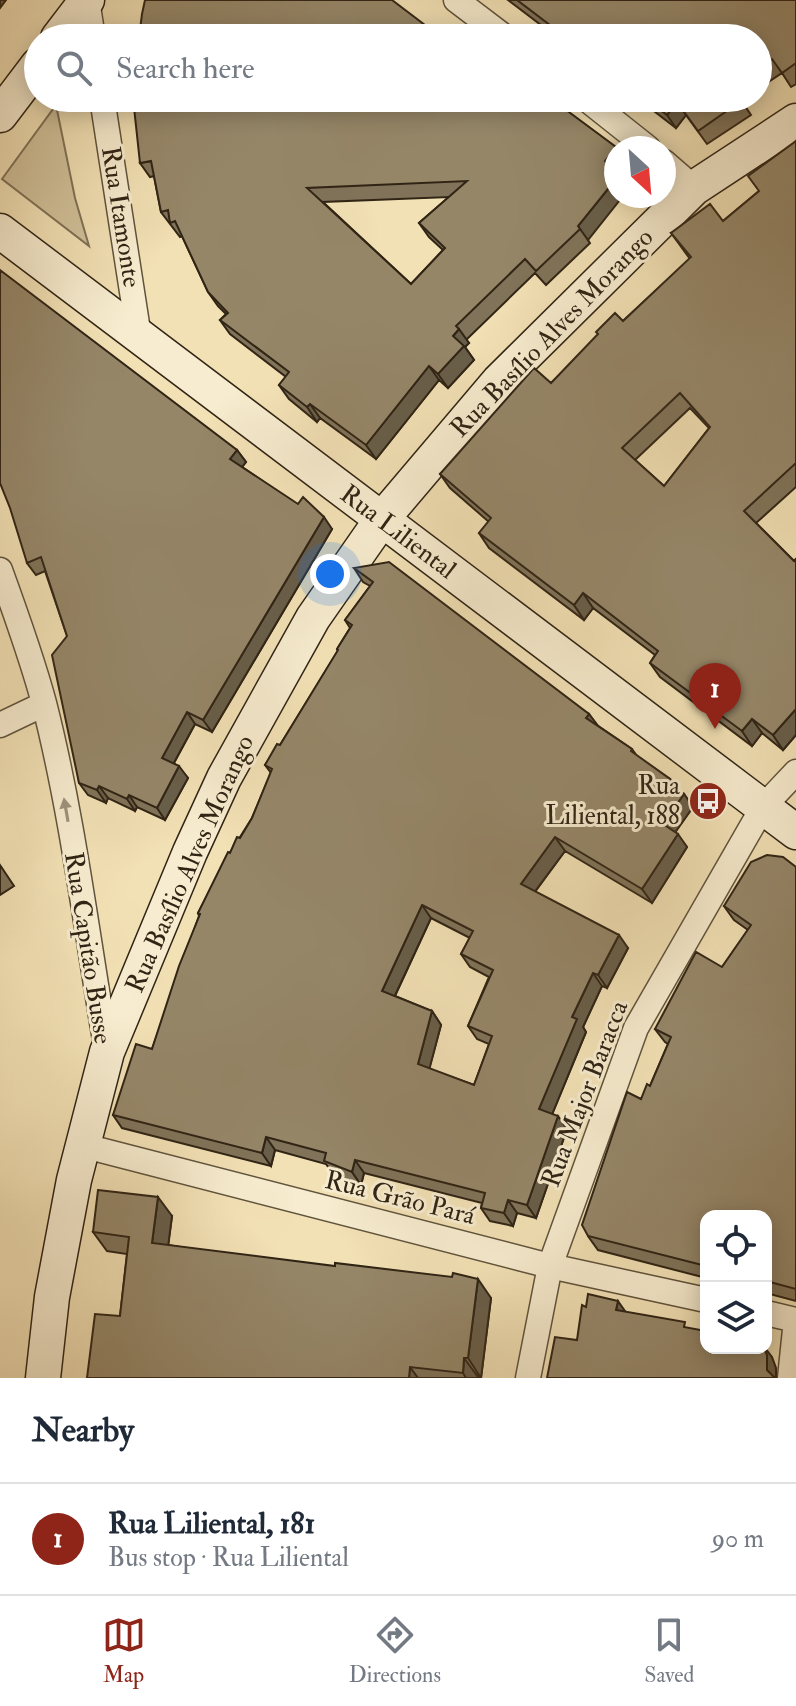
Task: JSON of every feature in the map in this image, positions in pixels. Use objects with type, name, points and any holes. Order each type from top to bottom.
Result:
[{"type":"street","points":[[69,24],[87,0]]},
{"type":"street","points":[[87,0],[91,24]]},
{"type":"street","points":[[456,0],[488,24]]},
{"type":"street","points":[[0,115],[24,83]]},
{"type":"street","name":"Rua Itamonte","points":[[104,112],[139,337]]},
{"type":"street","points":[[603,112],[633,136]]},
{"type":"street","name":"Rua Basílio Alves Morango","points":[[107,1052],[224,778],[313,618],[382,519],[499,381],[694,188],[796,121]]},
{"type":"street","points":[[676,172],[694,188]]},
{"type":"street","name":"Rua Liliental","points":[[0,231],[796,832]]},
{"type":"street","name":"Rua Capitão Busse","points":[[0,570],[44,704],[63,794],[107,1052],[81,1145],[52,1297],[43,1378]]},
{"type":"street","points":[[0,725],[44,704]]},
{"type":"street","name":"Rua Major Baracca","points":[[528,1378],[550,1266],[636,1028],[763,807],[796,772]]},
{"type":"street","name":"Rua Grão Pará","points":[[81,1145],[550,1266],[700,1299]]},
{"type":"street","points":[[772,1314],[796,1320],[790,1378]]},
{"type":"shaded area","points":[[51,112],[57,112],[75,198],[89,246],[2,179]]},
{"type":"building","points":[[145,0],[392,0],[424,24],[141,24]]},
{"type":"building","points":[[517,0],[796,0],[796,63],[782,73],[772,59],[772,24],[549,24]]},
{"type":"building","points":[[135,112],[569,112],[604,138],[604,194],[578,226],[580,229],[536,271],[525,259],[456,326],[459,329],[453,336],[464,346],[438,374],[429,366],[366,445],[279,385],[289,372],[220,320],[228,313],[208,292],[175,221],[170,223],[168,210],[161,212],[151,161],[140,163]],"holes":[[[467,181],[419,223],[445,248],[411,284],[307,188]]]},
{"type":"building","points":[[684,112],[725,112],[698,131]]},
{"type":"building","points":[[796,141],[796,463],[744,511],[794,561],[796,559],[796,709],[773,735],[752,719],[742,731],[650,663],[658,651],[583,593],[574,605],[479,533],[491,518],[440,474],[534,368],[551,383],[615,313],[623,321],[691,257],[671,233],[710,204],[723,221],[759,191],[748,176]],"holes":[[[680,393],[710,427],[664,486],[622,448]]]},
{"type":"building","points":[[0,270],[237,450],[230,459],[298,504],[303,497],[324,517],[203,720],[187,712],[162,758],[179,766],[157,808],[129,795],[127,799],[99,786],[97,790],[79,783],[52,655],[67,636],[41,557],[27,563],[0,483]]},
{"type":"building","points":[[389,562],[589,714],[586,718],[632,749],[684,794],[663,824],[678,834],[642,889],[555,837],[521,884],[619,935],[598,975],[593,973],[572,1017],[577,1019],[539,1109],[558,1116],[527,1205],[508,1200],[504,1213],[481,1208],[485,1193],[355,1160],[352,1172],[324,1161],[326,1153],[266,1137],[262,1153],[113,1115],[136,1044],[152,1049],[198,913],[228,852],[252,818],[272,769],[265,765],[352,625],[345,620],[373,582],[354,568]],"holes":[[[422,905],[473,931],[461,954],[493,970],[468,1026],[492,1036],[474,1085],[418,1064],[432,1011],[382,991]]]},
{"type":"building","points":[[767,855],[783,857],[796,867],[796,1289],[772,1283],[772,1210],[700,1210],[700,1264],[588,1236],[582,1225],[627,1092],[641,1099],[647,1084],[650,1086],[671,1037],[655,1029],[696,952],[722,967],[751,925],[724,906],[751,862]]},
{"type":"building","points":[[98,1190],[158,1197],[152,1243],[335,1266],[335,1263],[452,1277],[453,1273],[478,1279],[468,1358],[464,1358],[463,1373],[410,1367],[409,1378],[87,1378],[95,1314],[120,1316],[129,1237],[93,1232]]},
{"type":"building","points":[[588,1294],[618,1301],[616,1310],[685,1322],[684,1327],[700,1330],[700,1354],[767,1354],[767,1370],[775,1378],[547,1378],[555,1337],[577,1340],[582,1305],[586,1307]]},
{"type":"place","name":"Rua Liliental, 181","points":[[715,729]]},
{"type":"place","name":"Rua Liliental, 188","points":[[708,801]]}]
